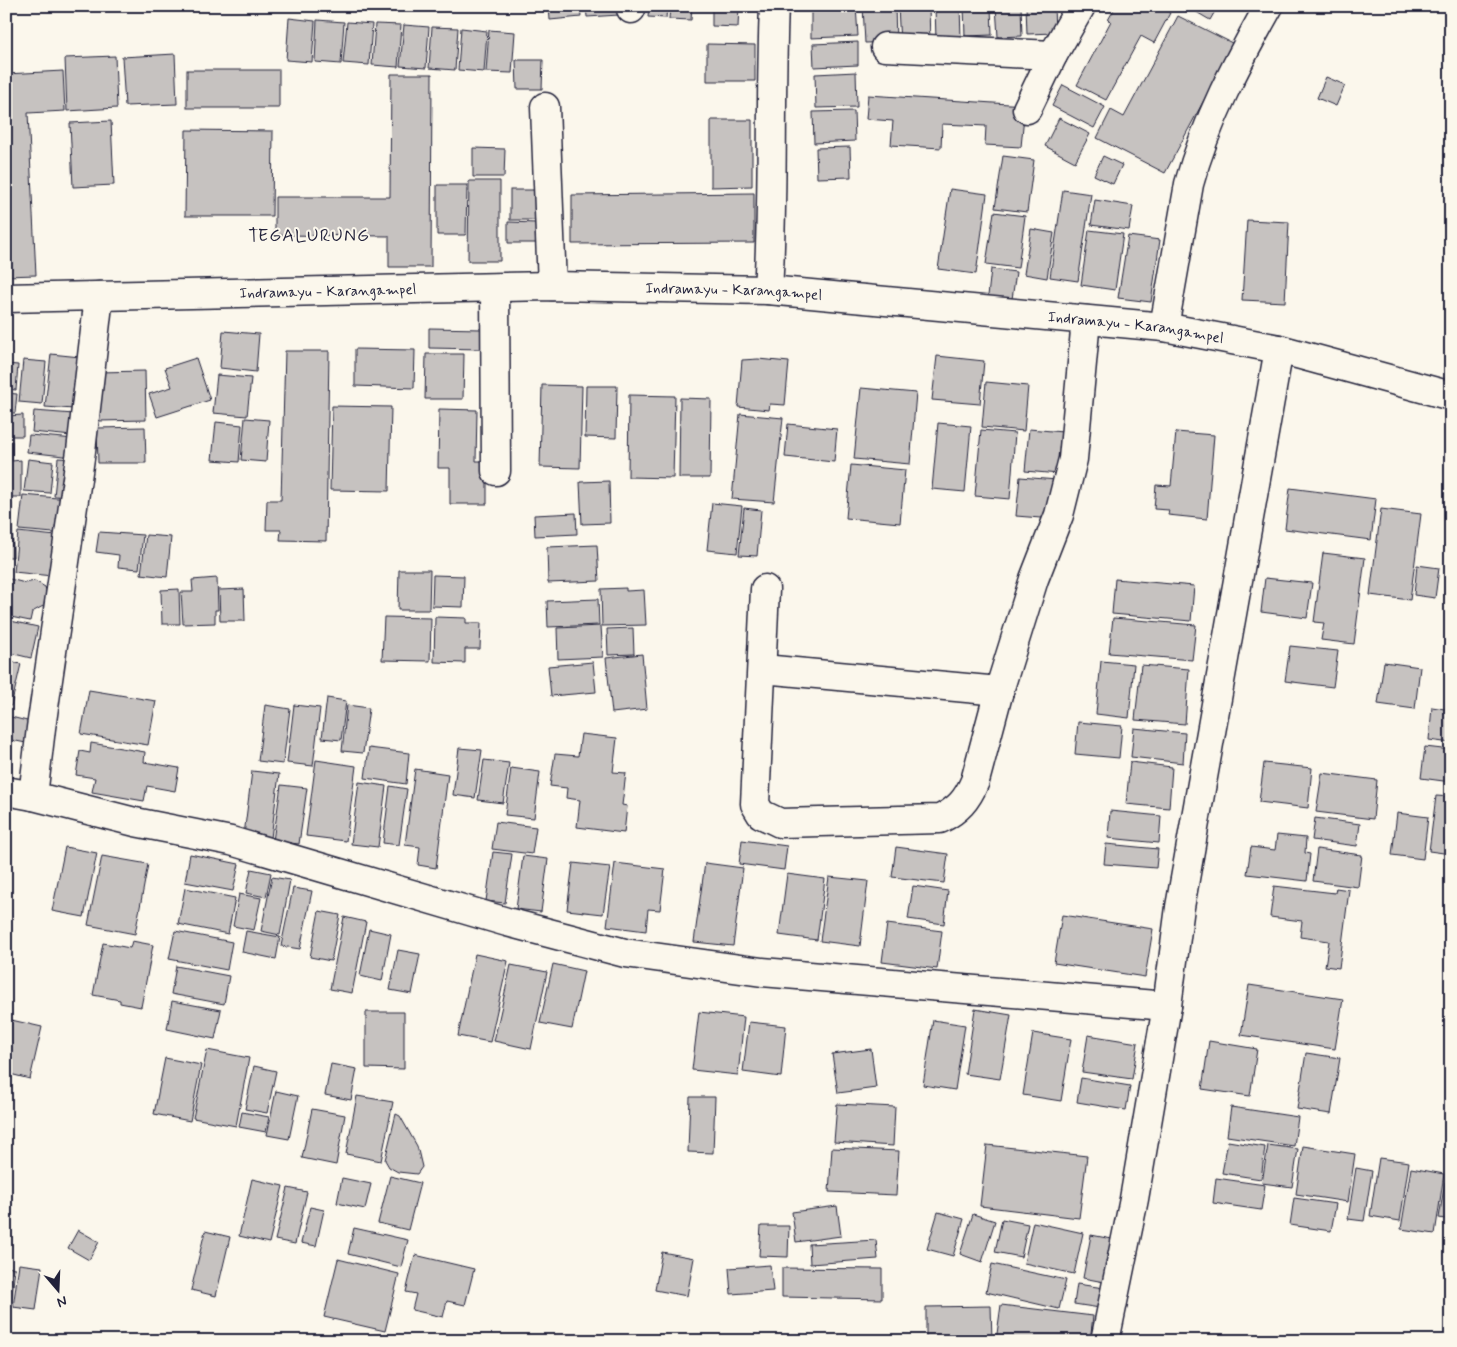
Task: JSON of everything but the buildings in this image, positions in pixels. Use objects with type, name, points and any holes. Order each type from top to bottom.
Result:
[{"type":"street","points":[[768,290],[772,226],[771,81],[774,6]]},
{"type":"street","points":[[1027,109],[1053,54],[1081,6]]},
{"type":"street","points":[[1164,328],[1194,164],[1234,68],[1269,6]]},
{"type":"street","points":[[885,47],[1053,54]]},
{"type":"street","points":[[545,106],[552,286]]},
{"type":"street","name":"Indramayu - Karangampel","points":[[6,298],[552,286],[768,290],[1164,328],[1279,349],[1451,396]]},
{"type":"street","points":[[495,288],[496,471]]},
{"type":"street","points":[[33,796],[81,450],[99,296]]},
{"type":"street","points":[[765,589],[762,633],[763,670],[755,804],[761,814],[780,823],[940,819],[957,810],[970,794],[975,781],[999,691],[1034,579],[1059,515],[1073,459],[1086,320]]},
{"type":"street","points":[[1105,1341],[1134,1199],[1167,1006],[1180,907],[1279,349]]},
{"type":"street","points":[[763,670],[999,691]]},
{"type":"street","points":[[6,791],[135,822],[231,841],[507,922],[625,953],[745,971],[1167,1006]]},
{"type":"district","name":"TEGALURUNG","points":[[309,235]]}]
